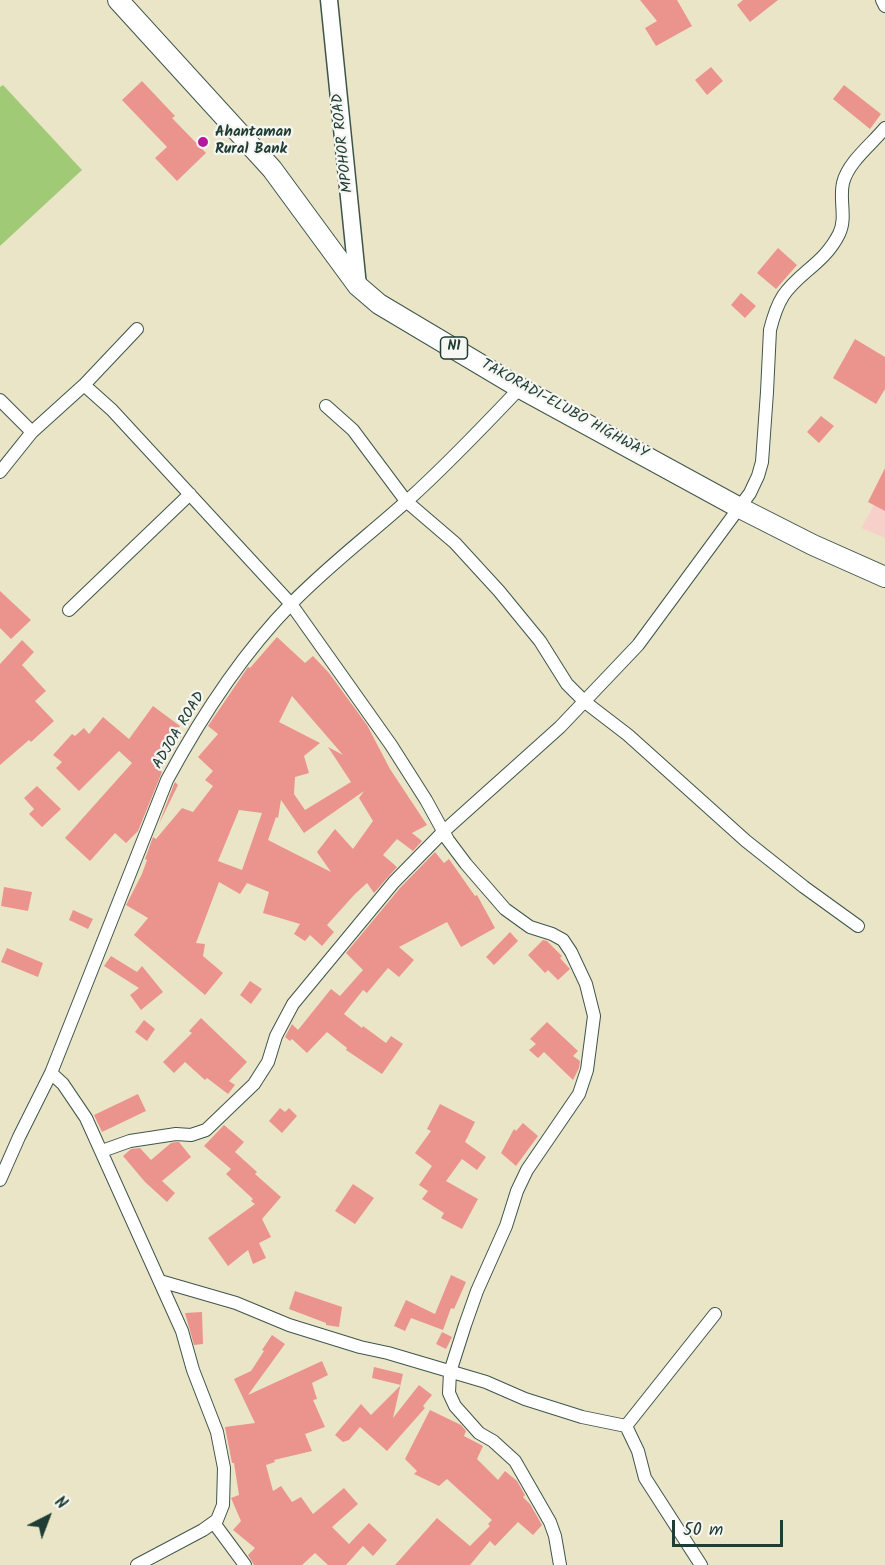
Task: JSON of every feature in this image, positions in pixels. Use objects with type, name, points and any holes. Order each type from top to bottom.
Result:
[{"type":"highway","name":"TAKORADI-ELUBO HIGHWAY","points":[[118,0],[272,169],[358,286],[379,304],[520,388],[738,507],[813,545],[885,577]]},
{"type":"main road","name":"MPOHOR ROAD","points":[[329,0],[358,286]]},
{"type":"street","points":[[882,0],[885,6]]},
{"type":"street","points":[[102,1151],[130,1141],[176,1134],[191,1135],[206,1130],[254,1084],[268,1062],[276,1036],[293,1004],[394,882],[444,831],[560,727],[638,645],[750,493],[762,462],[770,330],[775,310],[784,294],[827,254],[840,232],[843,216],[843,183],[851,167],[885,128]]},
{"type":"street","points":[[0,472],[32,432],[84,385],[137,329]]},
{"type":"street","points":[[84,385],[112,410],[291,604],[375,720],[454,849],[506,909],[530,927],[563,940],[586,984],[594,1016],[587,1070],[579,1094],[527,1170],[517,1191],[506,1226],[477,1291],[450,1372],[449,1393],[455,1406],[479,1433],[493,1441],[515,1461],[543,1506],[555,1536],[560,1565]]},
{"type":"street","name":"ADJOA ROAD","points":[[0,1180],[51,1073],[167,780],[190,737],[226,684],[291,604],[339,558],[441,470],[520,388]]},
{"type":"street","points":[[0,400],[32,432]]},
{"type":"street","points":[[326,406],[353,430],[406,501],[455,543],[499,591],[540,641],[567,684],[585,702],[628,735],[746,841],[858,926]]},
{"type":"street","points":[[69,610],[190,494]]},
{"type":"street","points":[[51,1073],[76,1101],[102,1151],[182,1331],[193,1370],[217,1432],[224,1468],[223,1505],[218,1520],[137,1565]]},
{"type":"street","points":[[160,1281],[236,1304],[289,1325],[350,1344],[486,1382],[525,1399],[582,1417],[626,1426]]},
{"type":"street","points":[[626,1426],[715,1314]]},
{"type":"street","points":[[626,1426],[638,1451],[645,1478],[701,1565]]},
{"type":"street","points":[[214,1523],[245,1565]]},
{"type":"shaded area","points":[[885,486],[885,538],[861,528]]},
{"type":"green space","points":[[3,85],[82,170],[0,246],[0,87]]},
{"type":"building","points":[[640,0],[677,0],[692,26],[656,46],[645,28],[657,21]]},
{"type":"building","points":[[743,0],[778,0],[750,22],[737,5]]},
{"type":"building","points":[[711,67],[723,81],[707,95],[695,80]]},
{"type":"building","points":[[142,81],[175,116],[172,118],[206,153],[177,181],[155,158],[167,147],[122,100]]},
{"type":"building","points":[[844,85],[881,114],[870,129],[833,99]]},
{"type":"building","points":[[778,248],[797,265],[776,289],[757,273]]},
{"type":"building","points":[[741,293],[756,306],[745,318],[731,305]]},
{"type":"building","points":[[855,339],[885,357],[885,389],[876,404],[833,378]]},
{"type":"building","points":[[821,416],[834,426],[819,443],[807,432]]},
{"type":"building","points":[[885,468],[885,511],[868,502]]},
{"type":"building","points":[[0,591],[31,620],[11,639],[0,628]]},
{"type":"building","points":[[277,637],[305,663],[313,656],[329,673],[367,725],[390,769],[427,825],[412,833],[422,841],[413,851],[397,839],[383,855],[397,867],[374,893],[367,883],[355,894],[327,925],[334,932],[322,946],[310,935],[305,941],[294,934],[300,924],[263,913],[269,892],[247,883],[240,894],[219,882],[196,943],[205,944],[203,956],[223,973],[205,995],[134,935],[148,918],[126,905],[142,874],[153,837],[156,839],[182,808],[193,812],[213,786],[205,780],[213,771],[198,757],[218,734],[208,726],[248,667],[250,668]],"holes":[[[292,696],[343,755],[328,747],[351,782],[305,810],[294,794],[295,777],[309,773],[304,756],[320,743],[279,722]],[[364,791],[359,798],[373,821],[353,849],[335,829],[317,852],[331,872],[268,840],[276,817],[278,818],[281,800],[304,833]],[[239,810],[262,813],[242,870],[218,861]]]},
{"type":"building","points":[[22,640],[34,652],[22,665],[46,691],[35,701],[54,721],[0,765],[0,664]]},
{"type":"building","points":[[153,706],[180,726],[153,764],[162,772],[138,831],[126,843],[115,833],[90,861],[65,838],[132,763],[119,751],[79,791],[56,768],[62,762],[53,755],[72,734],[75,736],[84,728],[89,734],[103,717],[129,739]]},
{"type":"building","points":[[175,782],[178,785],[159,824],[174,784]]},
{"type":"building","points":[[37,786],[61,809],[42,827],[29,814],[34,809],[24,798]]},
{"type":"building","points":[[435,852],[444,863],[449,859],[475,896],[477,895],[495,928],[461,947],[447,922],[399,947],[414,960],[399,977],[388,968],[367,993],[363,990],[344,1014],[386,1043],[391,1036],[403,1044],[382,1074],[346,1050],[347,1048],[327,1032],[307,1053],[292,1039],[290,1041],[285,1037],[292,1024],[298,1030],[331,989],[340,996],[363,970],[346,953],[400,888]]},
{"type":"building","points":[[4,887],[32,892],[28,911],[1,906]]},
{"type":"building","points":[[73,910],[93,919],[88,929],[69,920]]},
{"type":"building","points":[[510,932],[518,941],[494,965],[486,957]]},
{"type":"building","points":[[543,940],[547,941],[562,956],[560,958],[570,969],[558,980],[548,970],[545,973],[528,955]]},
{"type":"building","points":[[7,948],[43,963],[38,977],[1,962]]},
{"type":"building","points":[[111,956],[137,972],[142,966],[163,992],[141,1010],[130,995],[139,988],[104,966]]},
{"type":"building","points":[[250,981],[262,989],[251,1004],[240,995]]},
{"type":"building","points":[[201,1018],[247,1062],[229,1081],[235,1085],[228,1094],[207,1078],[205,1080],[185,1062],[174,1073],[163,1062],[192,1033],[189,1031]]},
{"type":"building","points":[[144,1020],[155,1029],[147,1041],[135,1032]]},
{"type":"building","points":[[547,1022],[578,1051],[573,1056],[580,1061],[573,1080],[544,1052],[538,1058],[529,1050],[536,1044],[530,1039]]},
{"type":"building","points":[[138,1094],[146,1111],[102,1132],[94,1115]]},
{"type":"building","points":[[440,1104],[475,1122],[465,1142],[486,1157],[477,1170],[462,1159],[446,1181],[478,1199],[462,1229],[441,1218],[444,1213],[422,1199],[428,1191],[419,1185],[432,1166],[415,1153],[431,1131],[427,1129]]},
{"type":"building","points":[[280,1108],[285,1112],[289,1108],[297,1116],[282,1133],[269,1121]]},
{"type":"building","points":[[523,1123],[538,1136],[516,1166],[501,1153],[514,1129],[516,1131]]},
{"type":"building","points":[[224,1125],[244,1142],[235,1152],[281,1197],[262,1219],[271,1237],[259,1243],[266,1258],[253,1264],[248,1250],[228,1266],[208,1238],[255,1204],[251,1201],[253,1199],[226,1174],[231,1169],[204,1146]]},
{"type":"building","points":[[179,1142],[191,1157],[162,1181],[175,1193],[167,1202],[145,1182],[123,1156],[131,1149],[140,1148],[151,1160],[171,1143]]},
{"type":"building","points":[[353,1184],[374,1198],[355,1224],[335,1211]]},
{"type":"building","points":[[451,1275],[466,1282],[454,1309],[451,1308],[443,1330],[411,1318],[405,1331],[394,1326],[406,1300],[435,1314]]},
{"type":"building","points":[[295,1291],[342,1307],[339,1327],[326,1325],[326,1323],[289,1309]]},
{"type":"building","points":[[202,1312],[203,1344],[194,1345],[185,1313]]},
{"type":"building","points":[[442,1332],[452,1337],[446,1349],[436,1344]]},
{"type":"building","points":[[272,1335],[285,1344],[248,1395],[322,1361],[328,1375],[312,1383],[317,1399],[313,1400],[325,1427],[305,1434],[312,1451],[274,1460],[275,1462],[266,1465],[273,1491],[281,1486],[292,1502],[301,1497],[313,1514],[344,1488],[358,1504],[332,1527],[349,1544],[369,1523],[387,1540],[373,1556],[363,1546],[346,1565],[328,1565],[315,1553],[302,1565],[254,1565],[248,1555],[255,1548],[233,1530],[241,1521],[231,1498],[239,1495],[225,1427],[255,1423],[234,1379],[251,1371]]},
{"type":"building","points":[[374,1367],[403,1374],[401,1385],[372,1378]]},
{"type":"building","points":[[419,1385],[432,1395],[423,1406],[425,1408],[387,1451],[360,1427],[349,1440],[343,1442],[335,1435],[361,1404],[371,1415],[400,1386],[393,1418]]},
{"type":"building","points":[[430,1410],[461,1425],[466,1431],[464,1436],[483,1446],[477,1459],[498,1480],[505,1471],[517,1481],[525,1495],[523,1497],[530,1504],[542,1525],[533,1535],[518,1522],[495,1546],[490,1541],[470,1565],[395,1565],[437,1518],[470,1546],[490,1526],[488,1524],[492,1520],[447,1479],[439,1486],[414,1474],[417,1471],[405,1459]]},
{"type":"place","name":"Ahantaman Rural Bank","points":[[203,142]]}]
